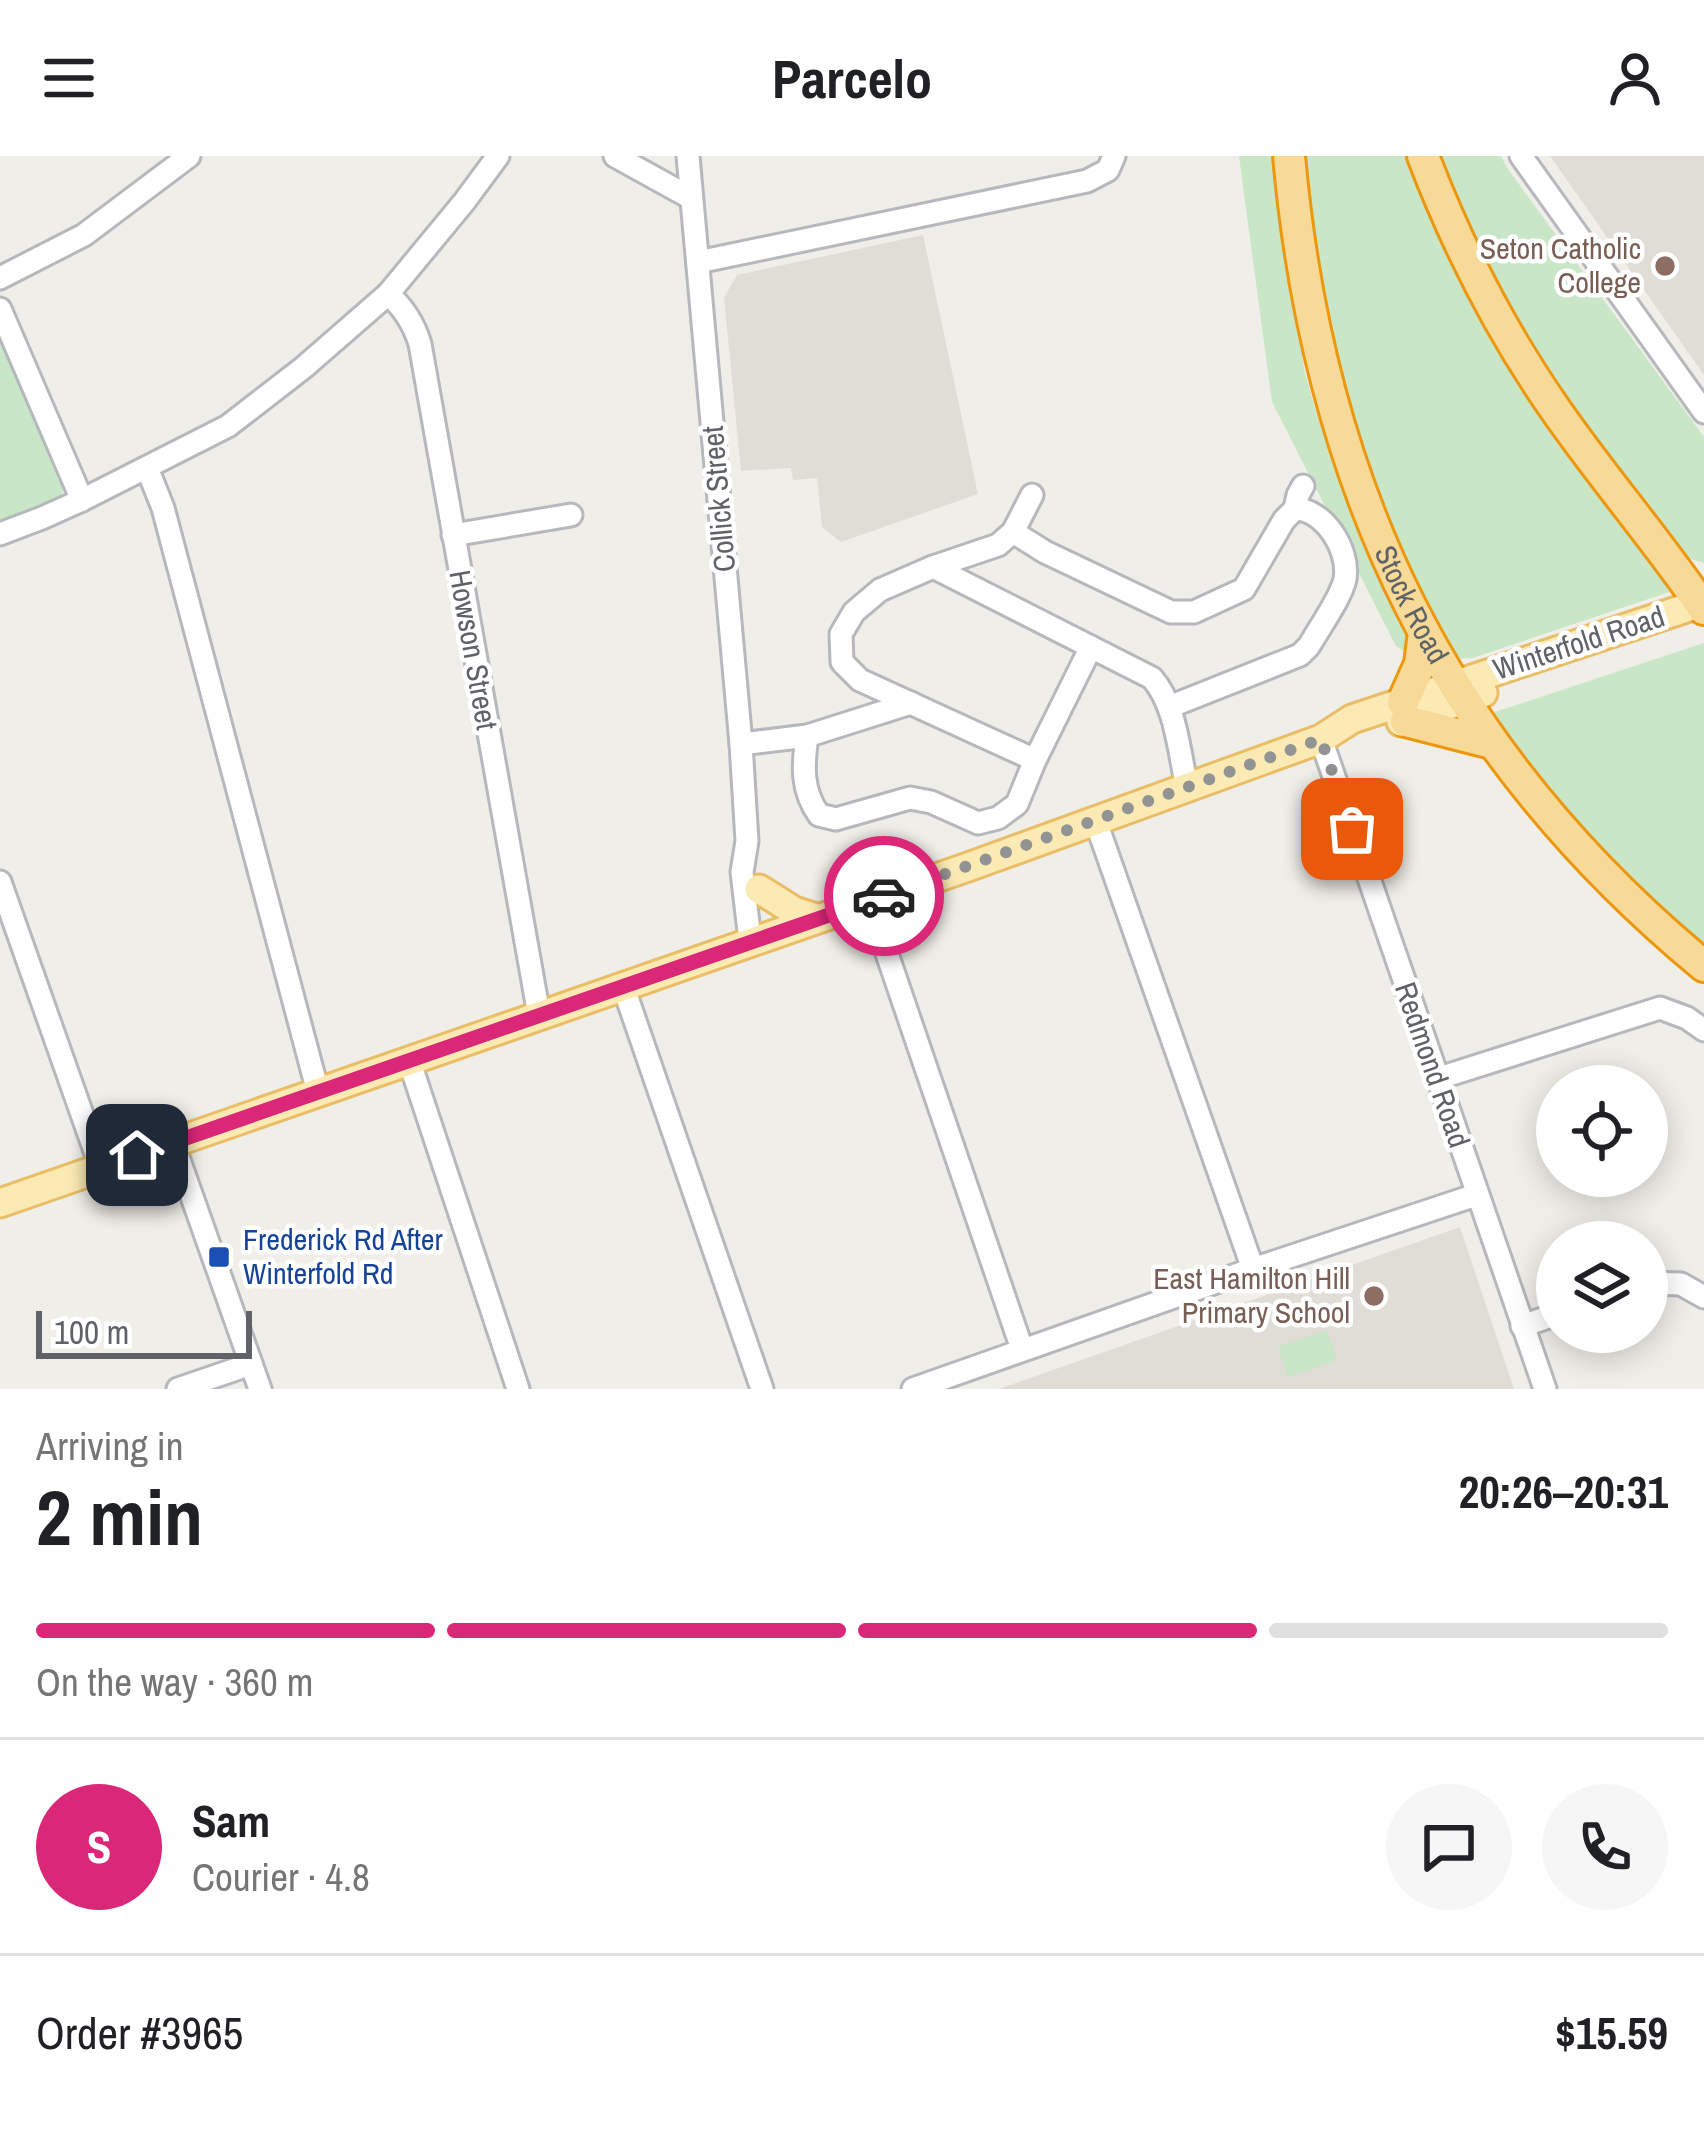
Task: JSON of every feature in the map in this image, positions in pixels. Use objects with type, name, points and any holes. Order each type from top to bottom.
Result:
[{"type":"highway","name":"Stock Road","points":[[1289,156],[1299,251],[1331,405],[1394,574],[1460,692],[1526,788],[1599,871],[1704,965]]},
{"type":"highway","points":[[1423,156],[1478,281],[1525,364],[1698,595]]},
{"type":"highway","points":[[1424,632],[1420,664],[1404,711],[1492,743]]},
{"type":"main road","name":"Winterfold Road","points":[[0,1203],[1096,821],[1321,739],[1352,719],[1404,711],[1460,692],[1698,595]]},
{"type":"main road","points":[[759,889],[817,919]]},
{"type":"street","points":[[0,278],[84,236],[189,156]]},
{"type":"street","points":[[0,533],[82,500],[228,426],[388,294],[498,156]]},
{"type":"street","points":[[615,156],[691,198]]},
{"type":"street","name":"Collick Street","points":[[688,156],[747,842],[759,889],[759,937]]},
{"type":"street","points":[[1521,156],[1704,412]]},
{"type":"street","points":[[698,262],[1087,182],[1111,163]]},
{"type":"street","name":"Howson Street","points":[[388,294],[415,328],[420,344],[539,1016]]},
{"type":"street","points":[[0,309],[82,500]]},
{"type":"street","points":[[147,468],[164,508],[318,1092]]},
{"type":"street","points":[[1013,532],[1045,552],[1183,614],[1244,589],[1295,508],[1303,486]]},
{"type":"street","points":[[1032,494],[1013,532],[998,545],[880,590],[854,612],[842,634],[842,662],[860,680],[1035,760]]},
{"type":"street","points":[[1169,707],[1300,655],[1309,646],[1345,582],[1345,570],[1329,528],[1310,510],[1295,508]]},
{"type":"street","points":[[453,535],[571,515]]},
{"type":"street","points":[[933,567],[1152,678],[1169,707],[1187,787]]},
{"type":"street","points":[[807,736],[803,769],[808,800],[819,815],[836,819],[910,798],[978,823],[998,818],[1017,805],[1091,647]]},
{"type":"street","points":[[741,744],[807,736],[911,704]]},
{"type":"street","name":"Redmond Road","points":[[1321,739],[1544,1389]]},
{"type":"street","points":[[1096,821],[1252,1269]]},
{"type":"street","name":"Collick Street","points":[[747,842],[742,872],[759,937]]},
{"type":"street","points":[[0,882],[101,1168]]},
{"type":"street","points":[[869,901],[1022,1349]]},
{"type":"street","points":[[622,986],[761,1389]]},
{"type":"street","points":[[1436,1079],[1660,1009],[1704,1030]]},
{"type":"street","points":[[409,1060],[518,1389]]},
{"type":"street","points":[[173,1143],[260,1389]]},
{"type":"street","points":[[913,1389],[963,1381],[1022,1349],[1476,1195]]},
{"type":"street","points":[[1668,1284],[1681,1284],[1704,1297]]},
{"type":"street","points":[[1522,1326],[1536,1321]]},
{"type":"street","points":[[178,1389],[251,1364]]},
{"type":"shaded area","name":"Seton Catholic College","points":[[1550,156],[1704,156],[1704,375]]},
{"type":"shaded area","points":[[923,235],[978,494],[841,542],[822,527],[817,478],[793,480],[791,468],[741,471],[724,297],[737,275]]},
{"type":"shaded area","name":"East Hamilton Hill Primary School","points":[[1460,1227],[1514,1389],[999,1389]]},
{"type":"green space","points":[[1239,156],[1280,156],[1293,306],[1305,373],[1354,515],[1410,634],[1409,654],[1396,646],[1272,402]]},
{"type":"green space","points":[[1298,156],[1409,156],[1512,370],[1558,444],[1639,548],[1659,562],[1675,590],[1473,658],[1452,659],[1343,416]]},
{"type":"green space","points":[[1435,156],[1501,156],[1704,437],[1704,563],[1691,559],[1666,535],[1596,448],[1501,302]]},
{"type":"green space","points":[[0,325],[65,486],[47,507],[0,525]]},
{"type":"green space","points":[[1704,643],[1704,952],[1576,830],[1489,714]]},
{"type":"green space","points":[[1327,1330],[1337,1360],[1288,1377],[1278,1347]]},
{"type":"way so far","points":[[884,896],[1321,739],[1352,829]]},
{"type":"place","name":"Seton Catholic College","points":[[1665,266]]},
{"type":"place","name":"Frederick Rd After Winterfold Rd","points":[[219,1257]]},
{"type":"place","name":"East Hamilton Hill Primary School","points":[[1374,1296]]},
{"type":"route","points":[[137,1155],[884,896]]}]
